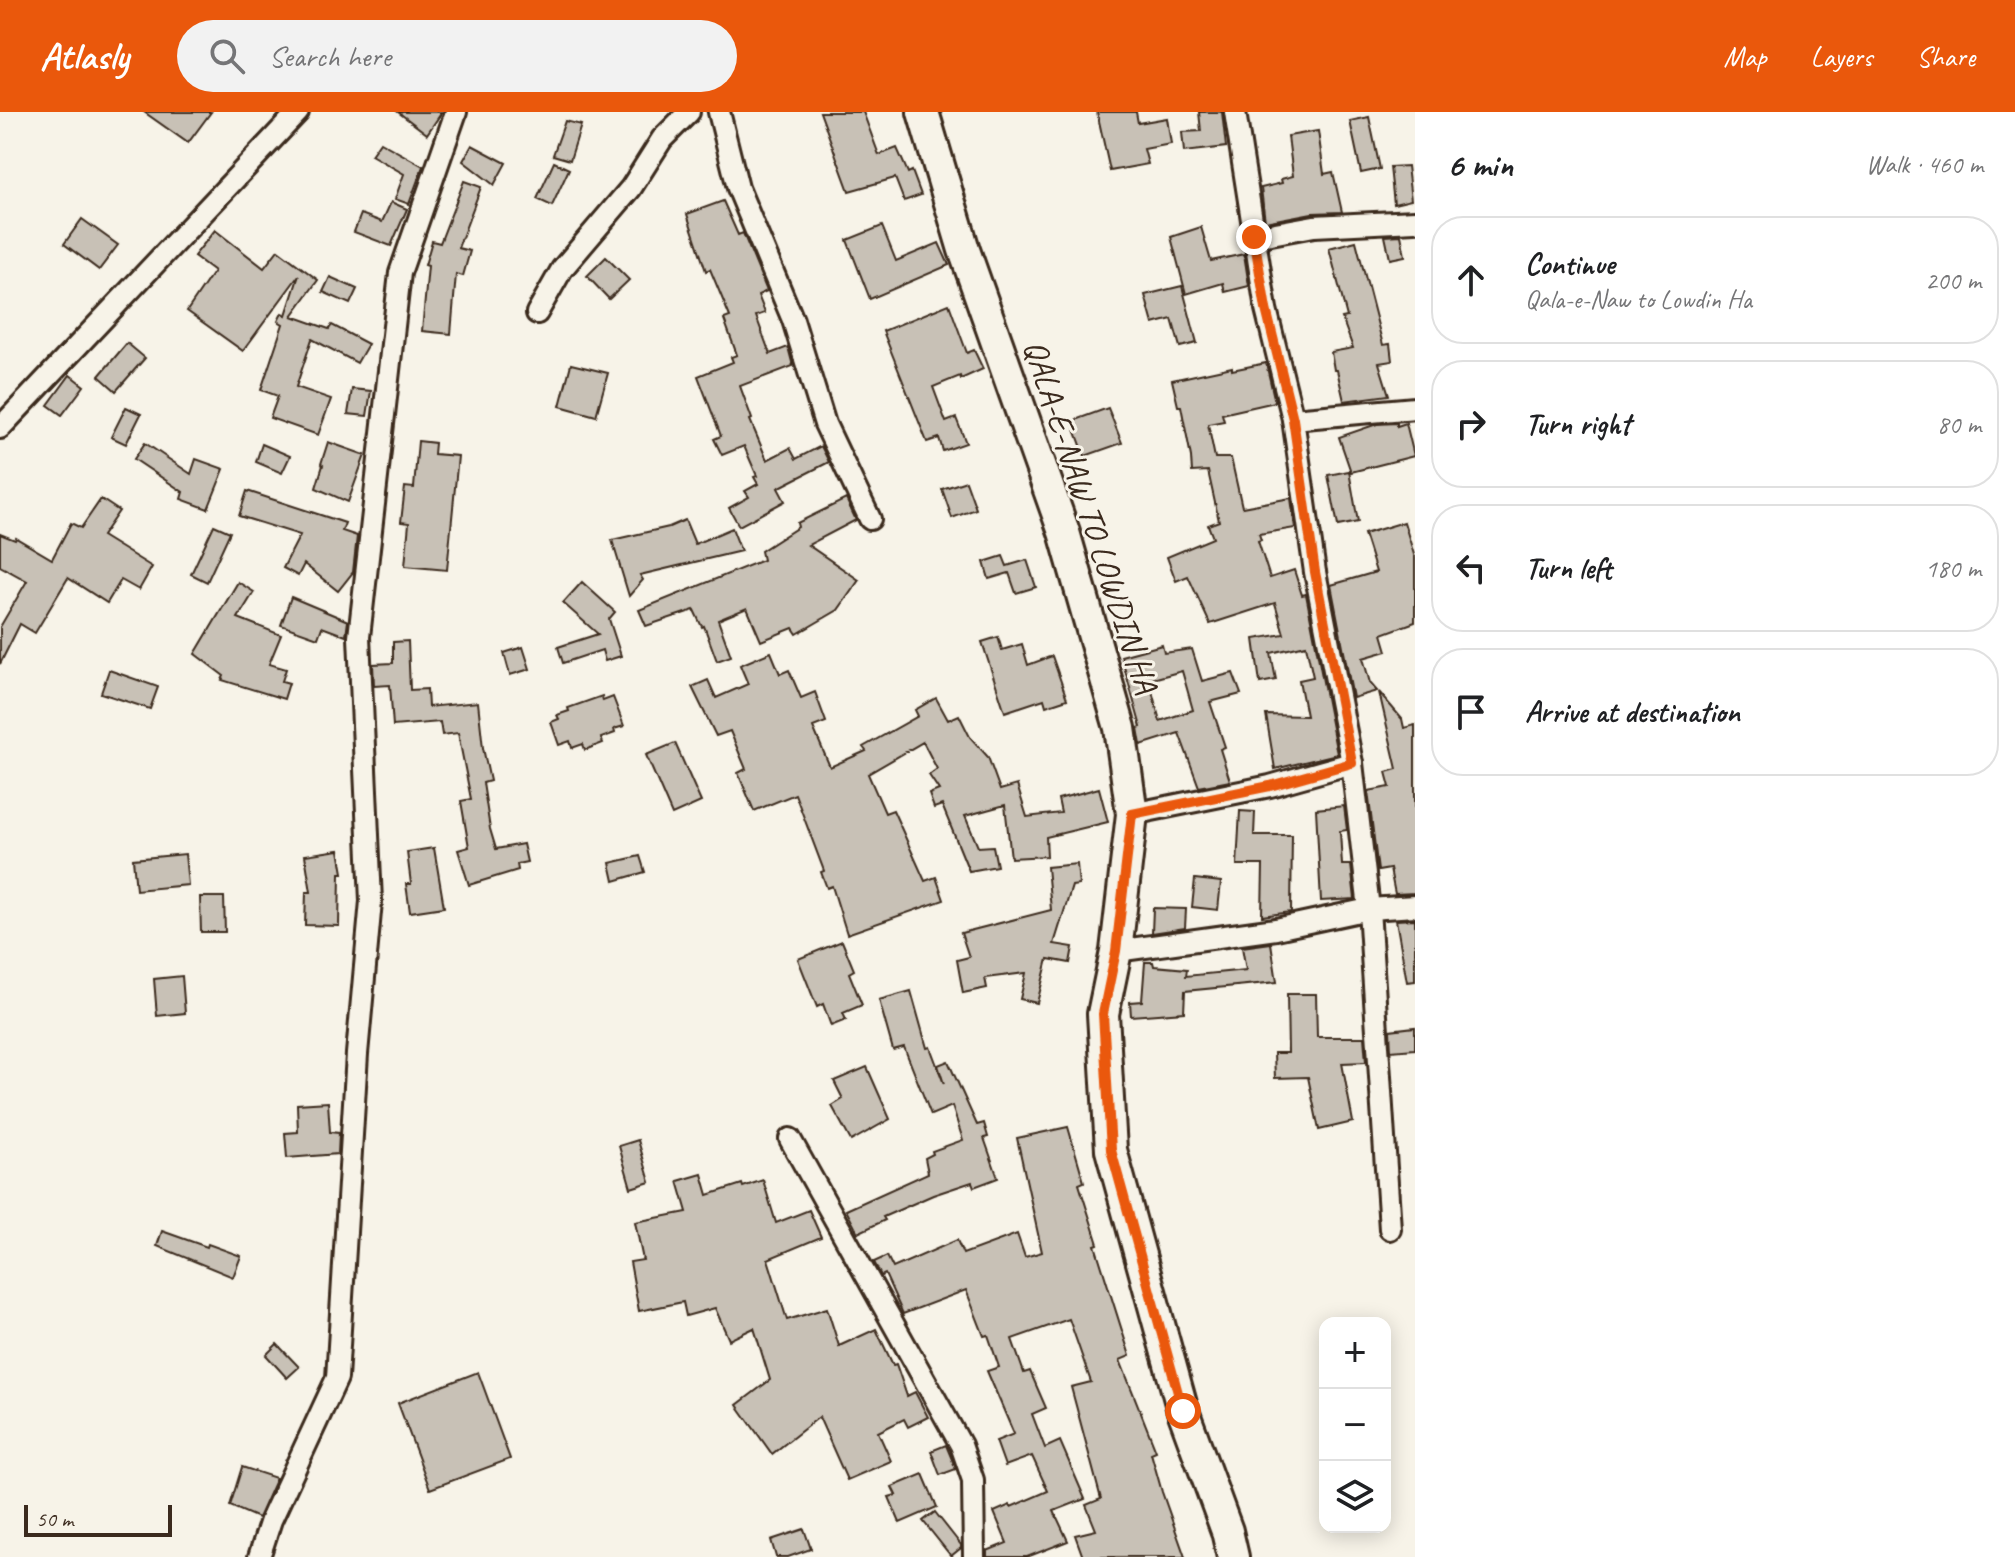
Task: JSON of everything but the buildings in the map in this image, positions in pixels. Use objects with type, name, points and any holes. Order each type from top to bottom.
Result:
[{"type":"main road","name":"QALA-E-NAW TO LOWDIN HA","points":[[923,112],[964,250],[1064,532],[1120,728],[1132,814],[1116,951],[1103,1014],[1111,1150],[1183,1411],[1227,1531],[1233,1557]]},
{"type":"street","points":[[5,414],[298,112]]},
{"type":"street","points":[[259,1557],[271,1520],[337,1378],[357,1054],[371,901],[359,637],[400,273],[456,112]]},
{"type":"street","points":[[537,313],[562,269],[631,188],[662,139],[689,112]]},
{"type":"street","points":[[719,112],[738,188],[793,320],[825,424],[870,519]]},
{"type":"street","points":[[1235,112],[1266,309],[1293,419],[1315,572],[1352,763],[1369,909],[1390,1229]]},
{"type":"street","points":[[1254,237],[1314,226],[1415,221]]},
{"type":"street","points":[[1293,419],[1415,408]]},
{"type":"street","points":[[1132,814],[1270,786],[1352,763]]},
{"type":"street","points":[[1116,951],[1276,929],[1369,909],[1415,906]]},
{"type":"street","points":[[790,1139],[961,1445],[973,1480],[974,1557]]},
{"type":"route","points":[[1183,1411],[1111,1150],[1103,1014],[1116,951],[1132,814],[1270,786],[1352,763],[1315,572],[1293,419],[1266,309],[1254,237]]}]
